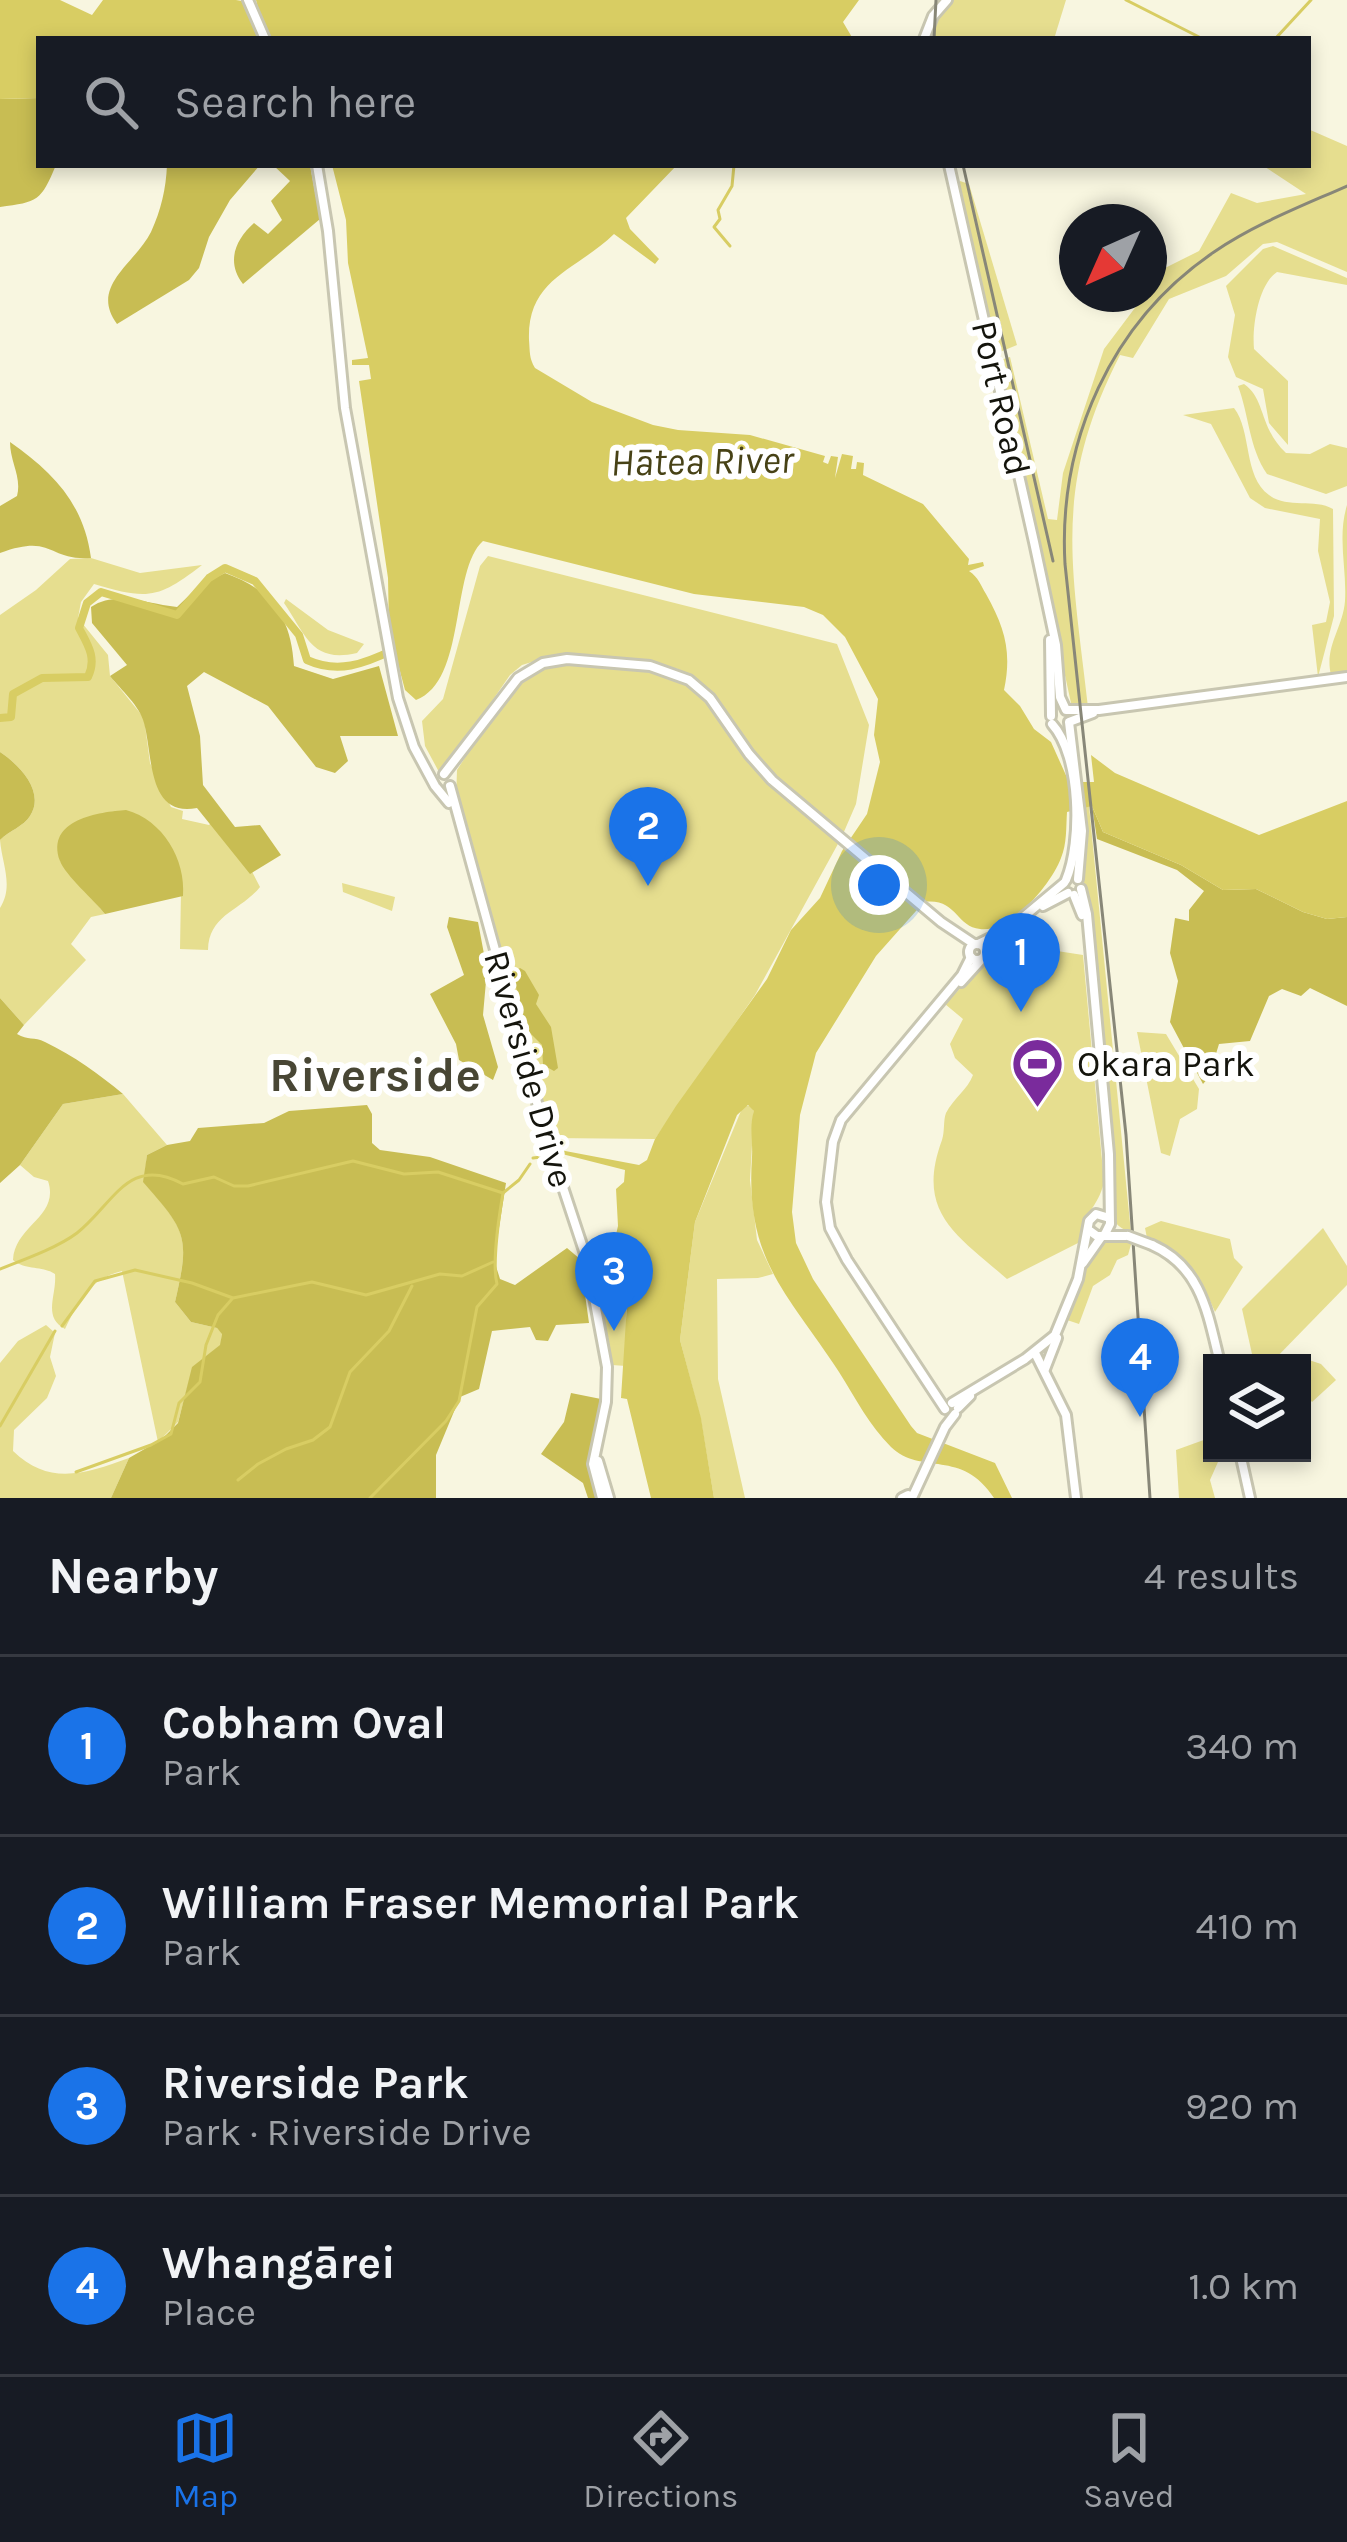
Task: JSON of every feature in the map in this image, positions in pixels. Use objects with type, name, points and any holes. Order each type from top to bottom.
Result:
[{"type":"main road","points":[[248,0],[263,34]]},
{"type":"main road","points":[[925,36],[933,16],[947,0]]},
{"type":"main road","name":"Riverside Drive","points":[[317,168],[345,408],[400,709],[413,741],[443,781],[459,826],[547,1139],[587,1260],[608,1382],[595,1479],[606,1498]]},
{"type":"main road","name":"Port Road","points":[[950,168],[1051,632],[1060,698],[1069,722],[1073,770]]},
{"type":"main road","name":"Port Road","points":[[1051,632],[1051,720],[1064,739],[1073,770],[1079,820],[1072,887]]},
{"type":"main road","points":[[443,781],[514,682],[543,663],[578,659],[662,668],[702,689],[763,772],[976,956]]},
{"type":"main road","points":[[1099,710],[1060,728],[1051,720],[1057,709],[1099,710],[1347,677]]},
{"type":"main road","points":[[1072,887],[1086,928],[1108,1139],[1106,1228],[1082,1264]]},
{"type":"main road","points":[[976,944],[1009,929],[1072,887]]},
{"type":"main road","points":[[951,1408],[836,1243],[826,1202],[833,1142],[841,1120],[976,956],[1072,887]]},
{"type":"main road","points":[[940,922],[976,944]]},
{"type":"main road","points":[[976,944],[976,956]]},
{"type":"main road","points":[[1045,1371],[1082,1264],[1092,1216],[1107,1195]]},
{"type":"main road","points":[[1092,1216],[1106,1228],[1180,1261],[1197,1282],[1217,1354]]},
{"type":"main road","points":[[1090,1230],[1106,1228]]},
{"type":"main road","points":[[906,1497],[916,1486],[951,1408],[1035,1352],[1052,1339],[1059,1326]]},
{"type":"main road","points":[[1035,1352],[1066,1415],[1076,1498]]},
{"type":"main road","points":[[1242,1462],[1250,1498]]},
{"type":"main road","points":[[922,1473],[923,1498]]},
{"type":"shaded area","points":[[953,0],[1066,0],[1055,36],[935,36],[935,20]]},
{"type":"shaded area","points":[[36,98],[36,168],[55,168],[37,198],[0,207],[0,99]]},
{"type":"shaded area","points":[[1311,130],[1347,146],[1347,272],[1277,242],[1263,244],[1226,276],[1167,302],[1167,267],[1199,251],[1231,193],[1257,203],[1306,194],[1267,168],[1311,168]]},
{"type":"shaded area","points":[[167,168],[257,168],[230,200],[189,280],[117,324],[108,298],[111,287],[151,232]]},
{"type":"shaded area","points":[[276,168],[311,168],[320,219],[243,284],[235,268],[235,252],[254,223],[268,234],[282,220],[271,201],[290,181]]},
{"type":"shaded area","points":[[960,181],[969,184],[1017,345],[995,354],[957,186]]},
{"type":"shaded area","points":[[1273,246],[1347,278],[1347,285],[1277,272],[1261,296],[1254,349],[1288,381],[1288,445],[1269,423],[1263,389],[1236,377],[1228,357],[1235,315],[1226,286],[1263,249]]},
{"type":"shaded area","points":[[1132,312],[1161,312],[1133,358],[1120,355],[1084,446],[1072,528],[1088,707],[1077,707],[1071,703],[997,361],[1010,357],[1048,519],[1057,520],[1063,473],[1104,349]]},
{"type":"shaded area","points":[[1244,384],[1286,453],[1310,454],[1330,444],[1347,448],[1347,486],[1326,494],[1267,474],[1256,453],[1238,386]]},
{"type":"shaded area","points":[[1234,408],[1261,487],[1276,499],[1333,509],[1334,616],[1318,677],[1312,625],[1326,622],[1330,602],[1318,551],[1320,519],[1265,508],[1250,498],[1211,424],[1183,415]]},
{"type":"shaded area","points":[[10,442],[40,465],[74,505],[91,558],[31,546],[0,553],[0,506],[17,496],[18,489]]},
{"type":"shaded area","points":[[1347,505],[1347,673],[1331,675],[1330,655],[1345,601],[1342,541]]},
{"type":"shaded area","points":[[488,556],[837,644],[869,725],[856,804],[843,834],[773,777],[702,684],[678,669],[632,661],[555,655],[522,665],[439,772],[425,746],[422,721],[443,699],[480,566]]},
{"type":"shaded area","points":[[91,558],[140,573],[202,565],[174,585],[152,593],[127,593],[94,584],[81,602],[78,618],[108,655],[110,676],[144,718],[150,763],[171,807],[183,811],[182,819],[209,825],[221,812],[260,887],[214,928],[208,950],[180,949],[181,891],[60,861],[105,914],[91,917],[71,944],[86,960],[24,1025],[0,998],[0,908],[7,883],[0,840],[27,820],[35,797],[22,771],[0,752],[0,615],[70,559]]},
{"type":"shaded area","points":[[225,573],[255,588],[276,608],[289,633],[294,666],[333,679],[379,666],[398,736],[340,736],[348,761],[335,773],[316,767],[268,706],[204,672],[187,686],[200,736],[203,785],[235,827],[260,825],[281,855],[250,874],[197,808],[181,809],[161,794],[142,717],[110,676],[127,665],[92,623],[91,607],[101,602],[122,599],[177,607],[200,585]]},
{"type":"shaded area","points":[[286,599],[328,630],[364,644],[357,653],[320,651],[299,627]]},
{"type":"shaded area","points":[[577,663],[671,675],[695,687],[763,776],[839,842],[755,995],[655,1139],[551,1138],[456,801],[457,770],[515,680],[546,664]]},
{"type":"shaded area","points":[[0,752],[22,771],[35,797],[27,820],[0,840]]},
{"type":"shaded area","points":[[1089,806],[1131,1233],[1114,1220],[1112,1209],[1115,1187],[1083,874],[1083,807]]},
{"type":"shaded area","points":[[1092,806],[1103,832],[1181,865],[1223,890],[1256,889],[1303,912],[1327,919],[1347,917],[1347,1006],[1310,988],[1301,996],[1282,989],[1269,996],[1250,1041],[1219,1044],[1214,1071],[1203,1084],[1170,1022],[1178,981],[1170,953],[1175,918],[1189,921],[1189,910],[1204,891],[1177,870],[1097,839]]},
{"type":"shaded area","points":[[126,810],[151,823],[170,843],[181,869],[183,896],[105,914],[63,867],[57,847],[67,827],[78,820]]},
{"type":"shaded area","points":[[342,883],[395,897],[392,911],[343,892]]},
{"type":"shaded area","points":[[449,917],[478,922],[487,970],[483,1015],[498,1067],[493,1080],[459,1060],[456,1044],[430,994],[464,975],[447,927]]},
{"type":"shaded area","points":[[1000,947],[1083,955],[1104,1182],[1080,1242],[1007,1279],[946,1220],[934,1186],[935,1165],[946,1113],[973,1075],[955,1058],[950,1044],[963,1019],[945,1004]]},
{"type":"shaded area","points":[[520,968],[539,995],[536,1004],[551,1027],[558,1068],[554,1071],[543,1065],[542,1045],[525,1028],[513,973]]},
{"type":"shaded area","points":[[0,998],[24,1025],[17,1034],[66,1053],[123,1094],[63,1104],[20,1165],[0,1183]]},
{"type":"shaded area","points":[[1137,1032],[1166,1034],[1199,1089],[1197,1109],[1180,1119],[1170,1156],[1161,1153]]},
{"type":"shaded area","points":[[123,1094],[167,1145],[147,1155],[144,1182],[181,1236],[183,1263],[175,1302],[191,1322],[222,1333],[221,1345],[193,1367],[178,1422],[158,1442],[122,1271],[93,1285],[65,1329],[52,1312],[55,1274],[13,1260],[21,1238],[43,1213],[50,1193],[48,1181],[20,1165],[63,1104]]},
{"type":"shaded area","points":[[367,1105],[372,1114],[372,1143],[380,1150],[430,1157],[506,1183],[494,1260],[500,1279],[515,1285],[567,1248],[580,1259],[589,1323],[556,1325],[548,1341],[536,1340],[530,1327],[492,1331],[479,1389],[460,1397],[436,1455],[436,1498],[111,1498],[129,1458],[162,1439],[178,1423],[192,1367],[220,1345],[222,1334],[217,1328],[191,1322],[175,1302],[183,1263],[181,1236],[143,1182],[147,1155],[190,1141],[198,1128],[264,1123],[289,1111]]},
{"type":"shaded area","points":[[743,1106],[754,1111],[750,1180],[757,1240],[773,1274],[717,1279],[718,1379],[745,1498],[714,1498],[701,1420],[680,1340],[695,1222]]},
{"type":"shaded area","points":[[1161,1221],[1230,1239],[1234,1258],[1243,1267],[1215,1312],[1189,1267],[1147,1238],[1145,1228]]},
{"type":"shaded area","points":[[1323,1228],[1347,1266],[1347,1285],[1280,1354],[1252,1354],[1242,1309]]},
{"type":"shaded area","points":[[1104,1240],[1132,1241],[1128,1255],[1093,1286],[1079,1324],[1067,1320],[1092,1252]]},
{"type":"shaded area","points":[[608,1298],[626,1302],[626,1366],[612,1365],[598,1313],[607,1312]]},
{"type":"shaded area","points":[[46,1325],[55,1333],[50,1357],[56,1376],[47,1398],[14,1430],[13,1451],[40,1469],[68,1474],[129,1458],[111,1498],[0,1498],[0,1363],[18,1341]]},
{"type":"shaded area","points":[[1311,1361],[1336,1380],[1311,1401]]},
{"type":"shaded area","points":[[571,1393],[601,1399],[591,1450],[597,1498],[588,1498],[583,1483],[541,1454],[564,1422]]},
{"type":"shaded area","points":[[1203,1440],[1203,1462],[1218,1462],[1210,1480],[1215,1498],[1179,1498],[1176,1450]]},
{"type":"water","points":[[0,0],[60,0],[92,15],[103,0],[236,0],[242,1],[250,15],[259,12],[256,0],[859,0],[843,22],[851,36],[271,36],[264,26],[257,30],[258,36],[36,36],[36,98],[0,99]]},
{"type":"water","name":"Hātea River","points":[[333,168],[674,168],[626,218],[630,229],[659,259],[655,264],[614,234],[556,278],[536,302],[531,319],[529,340],[535,368],[592,402],[653,425],[750,435],[825,456],[823,462],[828,464],[831,456],[838,457],[835,478],[842,454],[853,456],[851,469],[856,469],[857,462],[864,463],[863,475],[923,504],[969,559],[968,565],[983,562],[984,566],[969,571],[981,584],[1002,629],[1007,652],[1004,690],[1034,729],[1051,742],[1069,782],[1094,782],[1091,755],[1115,773],[1259,835],[1347,801],[1347,917],[1327,919],[1256,889],[1223,890],[1181,865],[1103,832],[1092,806],[1067,812],[1061,858],[1028,905],[1004,923],[980,929],[943,904],[924,902],[876,956],[816,1053],[800,1115],[792,1212],[796,1243],[813,1279],[911,1426],[917,1433],[995,1463],[1012,1498],[994,1498],[969,1473],[903,1455],[869,1421],[787,1296],[763,1250],[752,1193],[754,1111],[748,1105],[737,1115],[695,1222],[680,1340],[701,1418],[714,1498],[651,1498],[627,1399],[621,1398],[630,1257],[625,1255],[627,1247],[614,1243],[616,1189],[624,1182],[625,1170],[560,1150],[639,1165],[647,1160],[676,1106],[767,979],[791,930],[820,898],[842,851],[867,814],[880,762],[874,735],[878,699],[845,637],[823,615],[804,607],[694,594],[483,541],[466,575],[443,671],[432,689],[416,700],[405,690],[389,630],[388,578],[359,381],[371,379],[369,365],[352,365],[352,360],[368,358],[348,263],[346,220]]},
{"type":"waterway","points":[[1126,0],[1197,36]]},
{"type":"waterway","points":[[1278,36],[1311,0]]},
{"type":"waterway","points":[[730,246],[714,227],[732,186],[734,168]]},
{"type":"waterway","points":[[0,718],[11,717],[13,694],[42,678],[88,677],[91,658],[79,628],[87,603],[101,592],[177,615],[209,578],[225,568],[255,581],[299,635],[307,660],[351,666],[393,650]]},
{"type":"waterway","points":[[533,1158],[541,1157]]},
{"type":"waterway","points":[[0,1269],[69,1238],[123,1187],[148,1175],[183,1184],[214,1177],[248,1186],[353,1161],[404,1174],[438,1172],[503,1193]]},
{"type":"waterway","points":[[370,1498],[446,1421],[459,1401],[477,1307],[497,1284],[503,1193],[530,1164]]},
{"type":"waterway","points":[[62,1326],[95,1281],[135,1270],[233,1298],[312,1282],[366,1295],[440,1274],[462,1276],[493,1262]]},
{"type":"waterway","points":[[238,1480],[258,1464],[313,1440],[330,1427],[350,1372],[389,1331],[412,1286]]},
{"type":"waterway","points":[[76,1472],[171,1434],[179,1403],[200,1382],[206,1345],[218,1315],[232,1299]]},
{"type":"waterway","points":[[0,1426],[55,1331]]},
{"type":"railway","points":[[934,36],[936,0]]},
{"type":"railway","points":[[964,168],[1053,561]]},
{"type":"railway","points":[[1150,1498],[1126,1135],[1065,564],[1071,473],[1098,388],[1146,313],[1214,252],[1347,186]]},
{"type":"place","name":"William Fraser Memorial Park","points":[[648,886]]},
{"type":"place","name":"Cobham Oval","points":[[1021,1012]]},
{"type":"place","name":"Okara Park","points":[[1038,1110]]},
{"type":"place","name":"Riverside Park","points":[[614,1331]]},
{"type":"place","name":"Whangārei","points":[[1140,1417]]},
{"type":"district","name":"Riverside","points":[[375,1075]]}]
